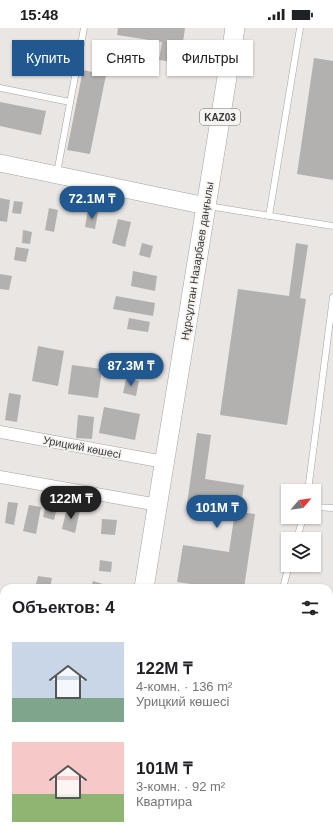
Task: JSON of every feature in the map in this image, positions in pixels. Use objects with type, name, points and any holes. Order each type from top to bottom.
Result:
[{"type":"main road","name":"Нұрсұлтан Назарбаев даңғылы","points":[[145,584],[235,28]]},
{"type":"main road","points":[[0,163],[206,206]]},
{"type":"street","name":"Урицкий көшесі","points":[[0,432],[164,462]]},
{"type":"street","points":[[0,476],[158,505]]},
{"type":"lane","points":[[57,175],[84,28]]},
{"type":"lane","points":[[269,216],[300,28]]},
{"type":"lane","points":[[0,88],[70,102]]},
{"type":"lane","points":[[206,206],[333,226]]},
{"type":"lane","points":[[309,484],[333,296]]},
{"type":"lane","points":[[321,507],[333,508]]},
{"type":"lane","points":[[284,584],[287,572]]},
{"type":"building","points":[[118,28],[185,28],[183,40],[167,40],[167,61],[159,60],[162,42],[159,42],[159,40],[117,35]]},
{"type":"building","points":[[314,58],[333,61],[333,180],[297,174]]},
{"type":"building","points":[[84,70],[92,72],[92,76],[106,76],[90,154],[67,150],[82,76],[84,76]]},
{"type":"building","points":[[0,102],[46,111],[41,135],[0,126]]},
{"type":"building","points":[[0,198],[10,200],[7,222],[0,221]]},
{"type":"building","points":[[14,201],[23,202],[21,214],[12,213]]},
{"type":"building","points":[[49,208],[58,210],[54,232],[45,230]]},
{"type":"building","points":[[88,210],[98,212],[95,229],[85,227]]},
{"type":"building","points":[[118,219],[131,222],[125,247],[112,243]]},
{"type":"building","points":[[23,230],[32,232],[30,244],[22,243]]},
{"type":"building","points":[[142,243],[153,246],[150,258],[139,255]]},
{"type":"building","points":[[296,243],[308,245],[300,298],[306,299],[287,425],[220,415],[238,289],[289,296]]},
{"type":"building","points":[[16,247],[29,249],[26,262],[14,260]]},
{"type":"building","points":[[133,271],[157,276],[155,291],[131,286]]},
{"type":"building","points":[[0,274],[12,276],[9,290],[0,289]]},
{"type":"building","points":[[116,296],[155,303],[153,316],[113,309]]},
{"type":"building","points":[[129,318],[150,322],[148,332],[127,329]]},
{"type":"building","points":[[38,346],[64,351],[58,386],[32,381]]},
{"type":"building","points":[[72,365],[102,369],[98,398],[68,394]]},
{"type":"building","points":[[126,379],[139,381],[136,396],[123,393]]},
{"type":"building","points":[[9,393],[21,395],[17,422],[5,420]]},
{"type":"building","points":[[104,407],[140,414],[135,440],[99,433]]},
{"type":"building","points":[[78,415],[94,417],[92,439],[76,438]]},
{"type":"building","points":[[197,433],[211,435],[205,479],[244,485],[240,512],[255,514],[245,584],[191,584],[177,582],[183,545],[229,552],[235,511],[187,504]]},
{"type":"building","points":[[8,502],[18,503],[14,525],[5,523]]},
{"type":"building","points":[[46,504],[57,507],[54,520],[43,517]]},
{"type":"building","points":[[29,505],[41,507],[36,534],[23,531]]},
{"type":"building","points":[[67,507],[80,510],[75,533],[62,529]]},
{"type":"building","points":[[102,519],[117,520],[115,535],[101,534]]},
{"type":"building","points":[[100,560],[112,562],[111,572],[99,571]]},
{"type":"building","points":[[38,576],[52,578],[51,584],[36,584]]},
{"type":"building","points":[[93,581],[103,584],[92,584]]}]
